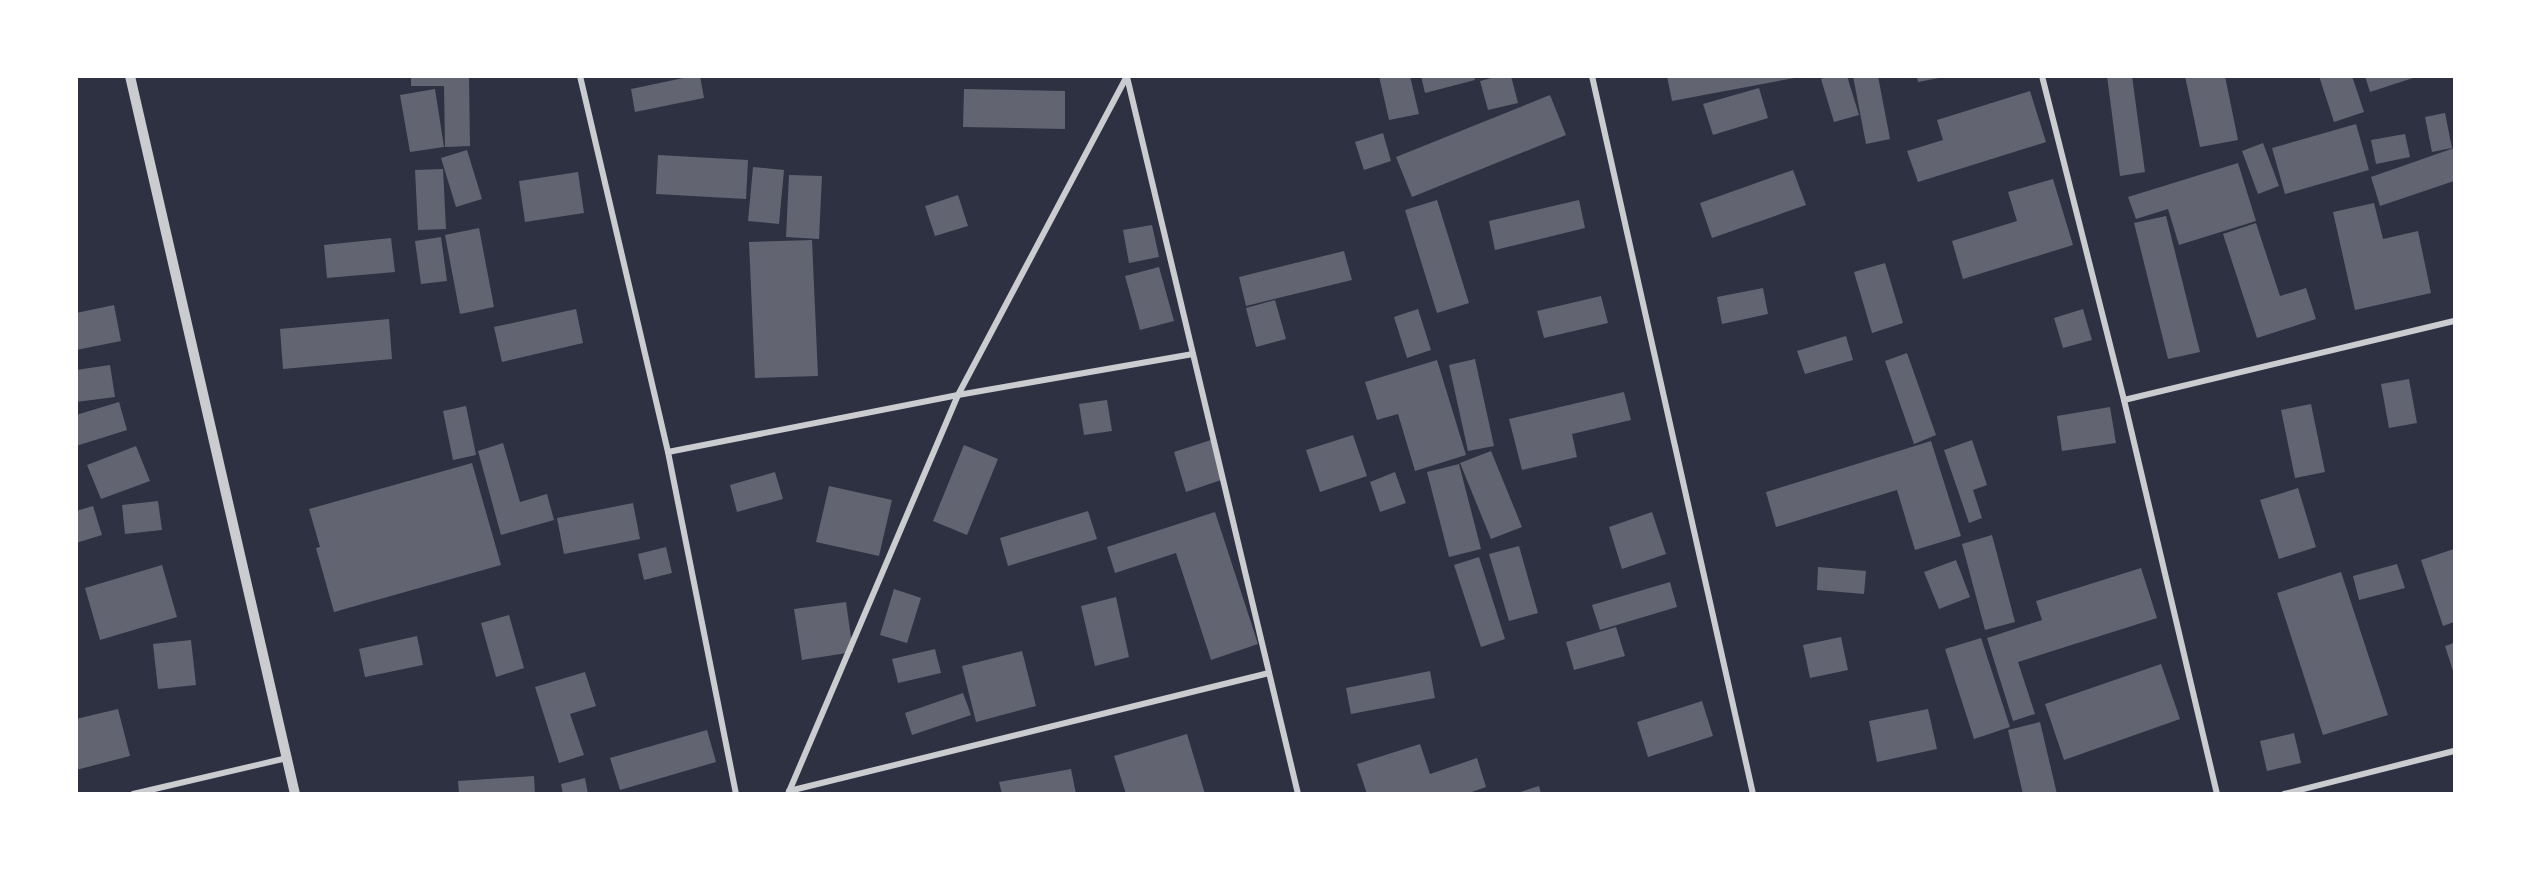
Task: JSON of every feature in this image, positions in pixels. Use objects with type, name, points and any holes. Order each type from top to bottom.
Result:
[{"type":"street","points":[[130,76],[295,794]]},
{"type":"street","points":[[580,76],[668,452],[736,794]]},
{"type":"street","points":[[1592,76],[1753,794]]},
{"type":"street","points":[[2042,76],[2124,400],[2217,794]]},
{"type":"street","points":[[1127,77],[1298,794]]},
{"type":"street","points":[[788,792],[958,395],[1127,77]]},
{"type":"street","points":[[2124,400],[2454,321]]},
{"type":"street","points":[[668,452],[958,395],[1193,354]]},
{"type":"street","points":[[788,792],[1269,673]]},
{"type":"street","points":[[2284,794],[2454,751]]},
{"type":"street","points":[[133,794],[287,758]]},
{"type":"building","points":[[411,76],[469,76],[470,146],[445,147],[444,86],[411,86]]},
{"type":"building","points":[[700,76],[704,98],[635,112],[631,89]]},
{"type":"building","points":[[1379,76],[1410,76],[1419,114],[1389,120]]},
{"type":"building","points":[[1421,76],[1474,76],[1475,80],[1425,93]]},
{"type":"building","points":[[1499,76],[1511,76],[1518,103],[1488,110],[1480,81]]},
{"type":"building","points":[[1667,76],[1794,76],[1794,78],[1672,101]]},
{"type":"building","points":[[1827,76],[1847,76],[1859,115],[1834,122],[1821,79]]},
{"type":"building","points":[[1853,76],[1878,76],[1890,139],[1866,144]]},
{"type":"building","points":[[1917,76],[1939,76],[1939,78],[1918,82]]},
{"type":"building","points":[[2107,76],[2132,76],[2145,172],[2120,176]]},
{"type":"building","points":[[2185,76],[2225,76],[2238,140],[2200,147]]},
{"type":"building","points":[[2319,76],[2352,76],[2364,112],[2334,122]]},
{"type":"building","points":[[2365,76],[2416,76],[2416,77],[2370,92]]},
{"type":"building","points":[[1759,88],[1768,118],[1713,135],[1703,104]]},
{"type":"building","points":[[435,89],[444,147],[410,152],[400,95]]},
{"type":"building","points":[[964,89],[1065,91],[1065,129],[963,127]]},
{"type":"building","points":[[2030,91],[2046,142],[1918,182],[1907,151],[1943,140],[1937,120]]},
{"type":"building","points":[[1550,95],[1566,135],[1412,197],[1396,157]]},
{"type":"building","points":[[2445,113],[2452,148],[2432,152],[2425,117]]},
{"type":"building","points":[[2356,124],[2369,170],[2285,194],[2272,148]]},
{"type":"building","points":[[1383,133],[1391,161],[1364,170],[1355,142]]},
{"type":"building","points":[[2405,134],[2410,157],[2376,164],[2371,140]]},
{"type":"building","points":[[2263,143],[2279,186],[2258,194],[2242,151]]},
{"type":"building","points":[[2454,148],[2454,181],[2380,206],[2371,177]]},
{"type":"building","points":[[467,150],[482,199],[456,207],[441,158]]},
{"type":"building","points":[[658,155],[748,160],[746,199],[656,194]]},
{"type":"building","points":[[2238,163],[2256,221],[2179,245],[2168,209],[2136,219],[2128,197]]},
{"type":"building","points":[[753,167],[784,170],[779,224],[748,221]]},
{"type":"building","points":[[443,169],[446,229],[418,230],[415,170]]},
{"type":"building","points":[[1793,170],[1806,205],[1712,238],[1700,203]]},
{"type":"building","points":[[578,172],[584,213],[525,222],[519,181]]},
{"type":"building","points":[[789,175],[822,176],[819,239],[786,237]]},
{"type":"building","points":[[2053,179],[2073,245],[1963,279],[1952,241],[2017,221],[2008,192]]},
{"type":"building","points":[[958,195],[968,226],[935,236],[925,206]]},
{"type":"building","points":[[1437,200],[1469,303],[1437,313],[1405,210]]},
{"type":"building","points":[[1579,200],[1585,228],[1495,250],[1489,221]]},
{"type":"building","points":[[2374,203],[2383,239],[2418,231],[2431,293],[2355,310],[2333,212]]},
{"type":"building","points":[[2166,216],[2200,352],[2168,359],[2134,223]]},
{"type":"building","points":[[2256,223],[2280,296],[2306,288],[2316,319],[2257,338],[2223,234]]},
{"type":"building","points":[[1152,225],[1159,257],[1129,263],[1123,230]]},
{"type":"building","points":[[479,228],[494,307],[460,314],[445,235]]},
{"type":"building","points":[[441,237],[447,281],[421,284],[415,241]]},
{"type":"building","points":[[391,238],[395,272],[327,278],[324,245]]},
{"type":"building","points":[[812,240],[818,376],[755,378],[749,242]]},
{"type":"building","points":[[1344,251],[1352,280],[1246,306],[1239,277]]},
{"type":"building","points":[[1885,263],[1903,323],[1872,333],[1854,272]]},
{"type":"building","points":[[1159,267],[1174,321],[1140,330],[1125,276]]},
{"type":"building","points":[[1763,288],[1768,314],[1722,324],[1717,297]]},
{"type":"building","points":[[1601,296],[1608,323],[1544,338],[1537,311]]},
{"type":"building","points":[[1275,300],[1286,339],[1256,347],[1246,308]]},
{"type":"building","points":[[114,305],[121,341],[76,350],[76,313]]},
{"type":"building","points":[[576,309],[583,343],[502,362],[494,327]]},
{"type":"building","points":[[1418,309],[1431,350],[1407,358],[1394,317]]},
{"type":"building","points":[[2083,309],[2092,340],[2063,348],[2054,318]]},
{"type":"building","points":[[389,319],[392,359],[283,369],[280,329]]},
{"type":"building","points":[[1846,336],[1853,360],[1805,374],[1797,351]]},
{"type":"building","points":[[1907,353],[1936,435],[1914,444],[1885,361]]},
{"type":"building","points":[[1475,359],[1494,446],[1468,451],[1449,365]]},
{"type":"building","points":[[1437,360],[1466,455],[1415,471],[1398,414],[1377,420],[1365,382]]},
{"type":"building","points":[[110,365],[115,397],[76,402],[76,370]]},
{"type":"building","points":[[2409,379],[2417,423],[2389,428],[2381,384]]},
{"type":"building","points":[[1624,392],[1631,420],[1572,434],[1577,457],[1522,470],[1509,419]]},
{"type":"building","points":[[1107,400],[1112,431],[1084,435],[1079,404]]},
{"type":"building","points":[[119,402],[127,430],[76,446],[76,415]]},
{"type":"building","points":[[2311,404],[2325,472],[2295,478],[2281,410]]},
{"type":"building","points":[[466,406],[476,455],[453,460],[443,411]]},
{"type":"building","points":[[2110,407],[2116,443],[2062,451],[2057,416]]},
{"type":"building","points":[[1353,435],[1367,476],[1320,492],[1306,450]]},
{"type":"building","points":[[1211,440],[1224,479],[1186,492],[1174,452]]},
{"type":"building","points":[[1972,440],[1987,485],[1973,490],[1982,518],[1969,523],[1944,450]]},
{"type":"building","points":[[1931,441],[1961,536],[1915,550],[1897,490],[1776,527],[1766,492]]},
{"type":"building","points":[[503,443],[520,502],[547,494],[554,520],[501,535],[478,451]]},
{"type":"building","points":[[964,445],[998,459],[967,535],[933,521]]},
{"type":"building","points":[[136,446],[150,481],[101,499],[87,465]]},
{"type":"building","points":[[1491,451],[1522,527],[1491,539],[1460,463]]},
{"type":"building","points":[[472,463],[501,565],[334,612],[316,548],[320,547],[309,509]]},
{"type":"building","points":[[1459,464],[1481,549],[1449,557],[1427,472]]},
{"type":"building","points":[[775,472],[783,499],[737,512],[730,485]]},
{"type":"building","points":[[1395,472],[1406,503],[1380,512],[1370,482]]},
{"type":"building","points":[[829,486],[892,500],[879,556],[816,542]]},
{"type":"building","points":[[2298,488],[2316,547],[2279,559],[2260,500]]},
{"type":"building","points":[[158,501],[162,530],[125,534],[122,505]]},
{"type":"building","points":[[633,503],[640,539],[564,554],[557,518]]},
{"type":"building","points":[[93,506],[102,535],[76,543],[76,511]]},
{"type":"building","points":[[1088,511],[1097,539],[1008,566],[1000,538]]},
{"type":"building","points":[[1215,512],[1258,644],[1211,660],[1176,553],[1115,573],[1107,547]]},
{"type":"building","points":[[1652,512],[1666,554],[1622,569],[1609,527]]},
{"type":"building","points":[[1992,535],[2015,622],[1985,630],[1962,544]]},
{"type":"building","points":[[1519,546],[1538,613],[1509,621],[1489,554]]},
{"type":"building","points":[[666,547],[672,573],[644,580],[638,554]]},
{"type":"building","points":[[2454,549],[2454,622],[2443,626],[2421,560]]},
{"type":"building","points":[[1479,557],[1505,639],[1481,647],[1454,565]]},
{"type":"building","points":[[1956,560],[1970,597],[1939,609],[1924,572]]},
{"type":"building","points":[[2397,564],[2405,588],[2359,600],[2353,576]]},
{"type":"building","points":[[162,565],[177,617],[100,640],[85,588]]},
{"type":"building","points":[[1818,567],[1866,571],[1864,594],[1817,590]]},
{"type":"building","points":[[2141,568],[2157,618],[2018,662],[2035,714],[2013,721],[1987,638],[2042,620],[2036,601]]},
{"type":"building","points":[[2341,572],[2388,715],[2323,735],[2277,593]]},
{"type":"building","points":[[1670,582],[1677,607],[1600,630],[1592,605]]},
{"type":"building","points":[[894,589],[921,598],[907,643],[880,635]]},
{"type":"building","points":[[1116,597],[1129,657],[1095,666],[1081,606]]},
{"type":"building","points":[[846,602],[853,652],[802,660],[794,609]]},
{"type":"building","points":[[509,615],[524,668],[496,677],[481,623]]},
{"type":"building","points":[[1616,627],[1625,656],[1574,670],[1566,642]]},
{"type":"building","points":[[417,636],[423,665],[365,677],[359,649]]},
{"type":"building","points":[[1841,637],[1848,670],[1810,678],[1803,645]]},
{"type":"building","points":[[1981,638],[2010,727],[1974,739],[1945,649]]},
{"type":"building","points":[[191,640],[196,685],[158,689],[153,644]]},
{"type":"building","points":[[2454,643],[2454,674],[2445,646]]},
{"type":"building","points":[[935,649],[941,673],[898,683],[892,659]]},
{"type":"building","points":[[1022,651],[1036,706],[976,722],[962,666]]},
{"type":"building","points":[[2161,664],[2180,719],[2064,760],[2045,704]]},
{"type":"building","points":[[1430,671],[1435,698],[1351,714],[1346,688]]},
{"type":"building","points":[[585,672],[596,706],[570,714],[584,755],[559,763],[535,687]]},
{"type":"building","points":[[963,693],[971,715],[912,735],[905,713]]},
{"type":"building","points":[[1702,701],[1713,736],[1648,757],[1637,722]]},
{"type":"building","points":[[118,709],[130,756],[76,770],[76,719]]},
{"type":"building","points":[[1928,709],[1937,749],[1877,762],[1869,721]]},
{"type":"building","points":[[2040,722],[2057,794],[2023,794],[2008,730]]},
{"type":"building","points":[[707,730],[716,762],[620,790],[610,758]]},
{"type":"building","points":[[2294,733],[2301,763],[2267,771],[2260,741]]},
{"type":"building","points":[[1187,734],[1205,794],[1126,794],[1114,756]]},
{"type":"building","points":[[1420,744],[1430,774],[1477,758],[1486,787],[1466,794],[1367,794],[1357,764]]},
{"type":"building","points":[[1071,769],[1076,794],[1002,794],[999,782]]},
{"type":"building","points":[[534,776],[535,794],[459,794],[458,781]]},
{"type":"building","points":[[585,778],[588,794],[563,794],[561,784]]},
{"type":"building","points":[[1539,786],[1541,794],[1517,794],[1517,793]]}]
